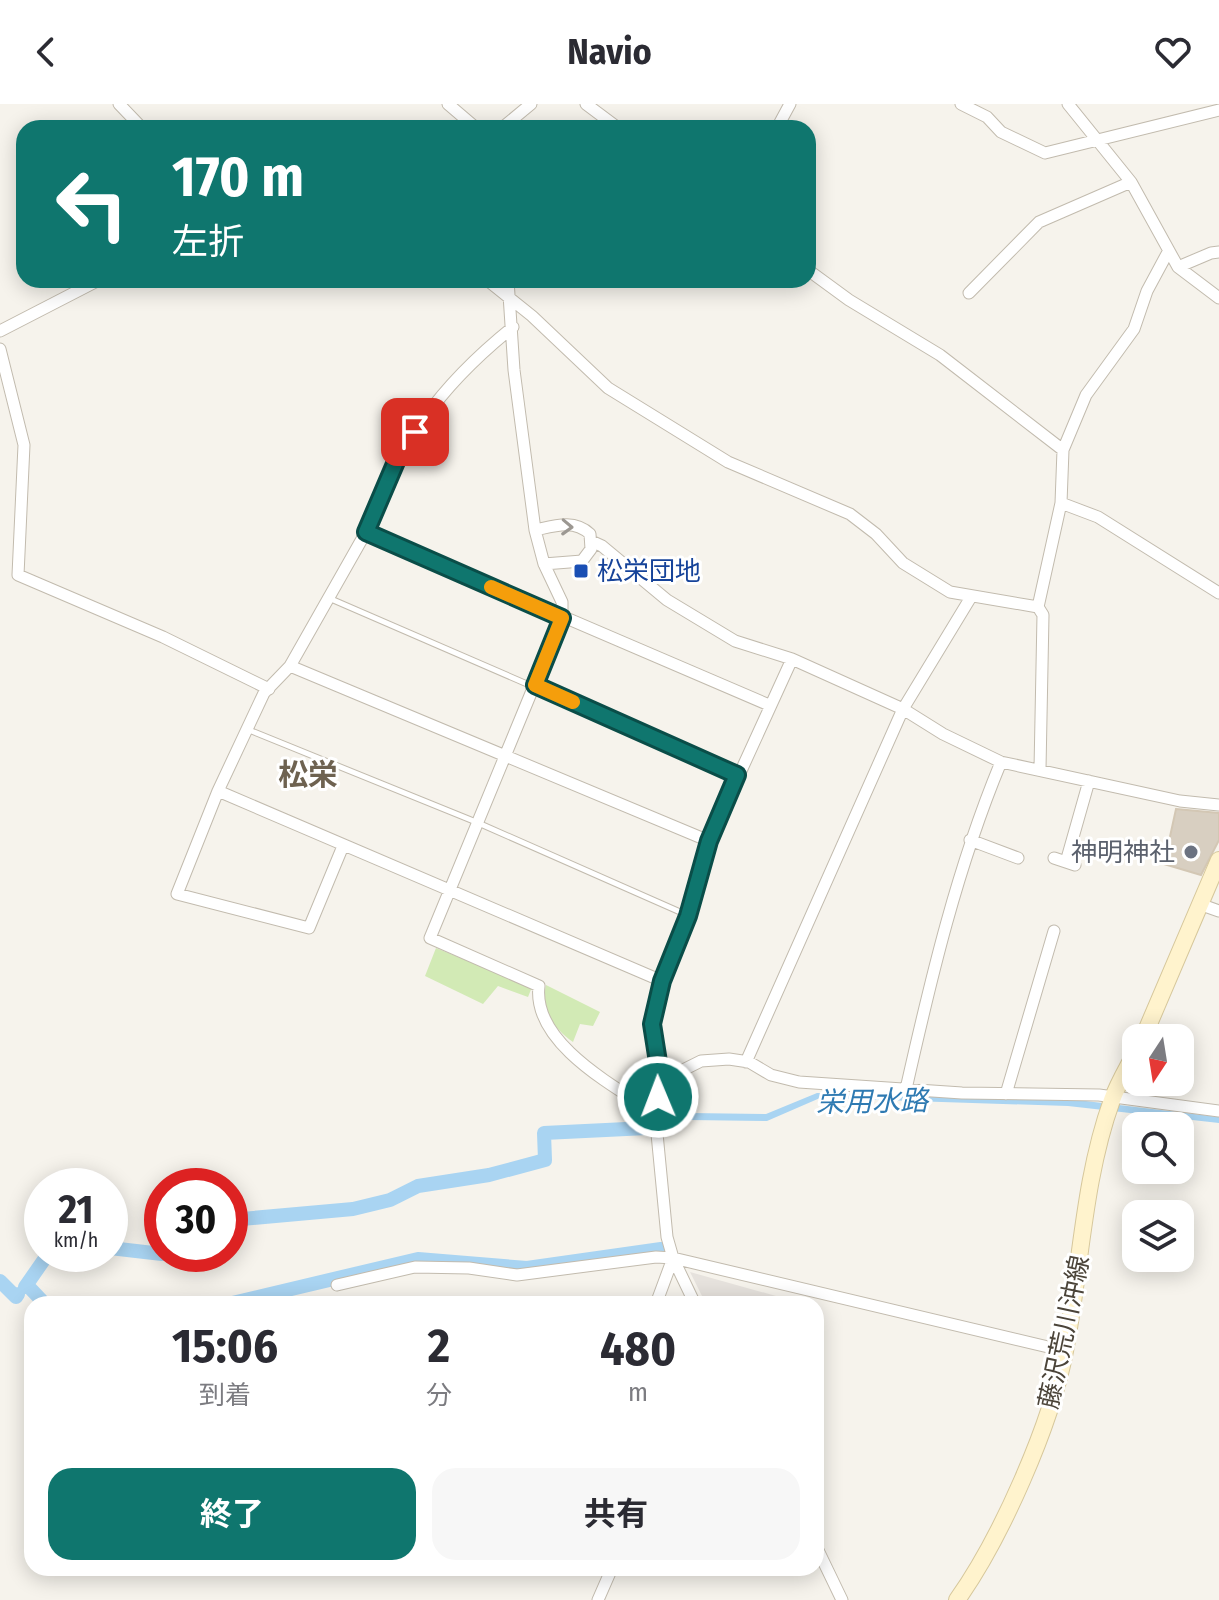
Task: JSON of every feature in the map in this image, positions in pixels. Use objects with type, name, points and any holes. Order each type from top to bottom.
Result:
[{"type":"main road","points":[[1149,1024],[1219,860]]},
{"type":"main road","name":"藤沢荒川沖線","points":[[957,1600],[1007,1511],[1056,1393],[1095,1161],[1113,1097],[1122,1079]]},
{"type":"street","points":[[119,104],[134,120]]},
{"type":"street","points":[[448,104],[467,120]]},
{"type":"street","points":[[512,120],[531,104]]},
{"type":"street","points":[[586,104],[607,120]]},
{"type":"street","points":[[961,104],[987,117],[1001,132],[1045,153],[1219,110]]},
{"type":"street","points":[[1068,104],[1131,182],[1178,267],[1219,298]]},
{"type":"street","points":[[969,293],[1039,222],[1131,182]]},
{"type":"street","points":[[1040,769],[1043,615],[1038,607],[1061,503],[1063,450],[1086,395],[1134,329],[1147,291],[1168,252]]},
{"type":"street","points":[[1178,267],[1219,252]]},
{"type":"street","points":[[816,276],[849,300],[940,355],[1063,450]]},
{"type":"street","points":[[0,331],[83,288]]},
{"type":"street","points":[[497,288],[608,388],[728,462],[850,514],[876,534],[903,563],[950,592],[1038,607]]},
{"type":"street","points":[[509,288],[514,370],[535,530],[544,564],[562,602],[562,618],[430,938],[539,986],[537,1001],[553,1035],[591,1070],[655,1113]]},
{"type":"street","points":[[343,846],[309,928],[182,898],[177,894],[218,791],[269,689],[290,666],[366,532],[398,457],[448,383],[513,327]]},
{"type":"street","points":[[0,349],[24,445],[18,575],[163,637],[269,689]]},
{"type":"street","points":[[1061,503],[1098,517],[1219,593]]},
{"type":"street","points":[[535,530],[568,524],[590,534],[591,549],[582,561],[544,564]]},
{"type":"street","points":[[366,532],[769,705]]},
{"type":"street","points":[[591,541],[602,546],[667,600],[735,641],[792,659],[903,709],[943,734],[1001,762],[1180,801],[1219,805]]},
{"type":"street","points":[[746,1062],[903,709],[971,597]]},
{"type":"street","points":[[691,1296],[673,1258],[661,1186],[655,1113],[661,1081],[652,1024],[662,981],[688,916],[709,841],[792,659]]},
{"type":"street","points":[[290,666],[709,841]]},
{"type":"street","points":[[906,1089],[939,947],[970,840],[1001,762]]},
{"type":"street","points":[[1054,858],[1071,863],[1089,781]]},
{"type":"street","points":[[218,791],[662,981]]},
{"type":"street","points":[[970,840],[1018,858]]},
{"type":"street","points":[[1202,905],[1219,911]]},
{"type":"street","points":[[1006,1094],[1054,931]]},
{"type":"street","points":[[661,1081],[701,1061],[729,1059],[746,1062],[771,1075],[799,1082],[1113,1097],[1219,1111]]},
{"type":"street","points":[[337,1285],[415,1267],[469,1268],[517,1275],[656,1257],[673,1258],[1065,1351]]},
{"type":"street","points":[[659,1296],[673,1258]]},
{"type":"street","points":[[824,1563],[842,1600]]},
{"type":"street","points":[[598,1600],[608,1576]]},
{"type":"lane","points":[[329,598],[737,775]]},
{"type":"lane","points":[[249,730],[476,822],[688,916]]},
{"type":"shaded area","points":[[690,1272],[776,1296],[702,1296]]},
{"type":"green space","points":[[436,948],[532,987],[528,997],[498,986],[483,1004],[425,976]]},
{"type":"green space","points":[[546,985],[600,1012],[593,1026],[580,1024],[573,1042],[550,1017],[545,1002]]},
{"type":"water","points":[[817,1093],[1069,1099],[1177,1112],[820,1098],[767,1121],[690,1120],[646,1132],[646,1124],[689,1113],[766,1114]]},
{"type":"water","points":[[1194,1114],[1219,1117],[1219,1123],[1194,1120]]},
{"type":"building","name":"神明神社","points":[[1176,809],[1219,813],[1219,840],[1201,875],[1164,864]]},
{"type":"waterway","name":"栄用水路","points":[[248,1218],[353,1209],[390,1200],[418,1186],[489,1175],[545,1160],[544,1133],[647,1128],[665,1123]]},
{"type":"waterway","points":[[262,1296],[418,1259],[527,1268],[661,1249]]},
{"type":"waterway","name":"栄用水路","points":[[128,1250],[144,1252]]},
{"type":"waterway","name":"栄用水路","points":[[25,1287],[35,1272]]},
{"type":"waterway","name":"栄用水路","points":[[0,1281],[16,1297],[18,1294]]},
{"type":"waterway","points":[[27,1285],[37,1296]]},
{"type":"slow traffic","points":[[491,587],[562,618],[535,685],[573,702]]},
{"type":"place","name":"松栄団地","points":[[581,571]]},
{"type":"place","name":"神明神社","points":[[1191,852]]},
{"type":"district","name":"松栄","points":[[308,775]]},
{"type":"route","points":[[415,432],[398,457],[366,532],[562,618],[535,685],[737,775],[709,841],[688,916],[662,981],[652,1024],[661,1081],[658,1097]]}]
